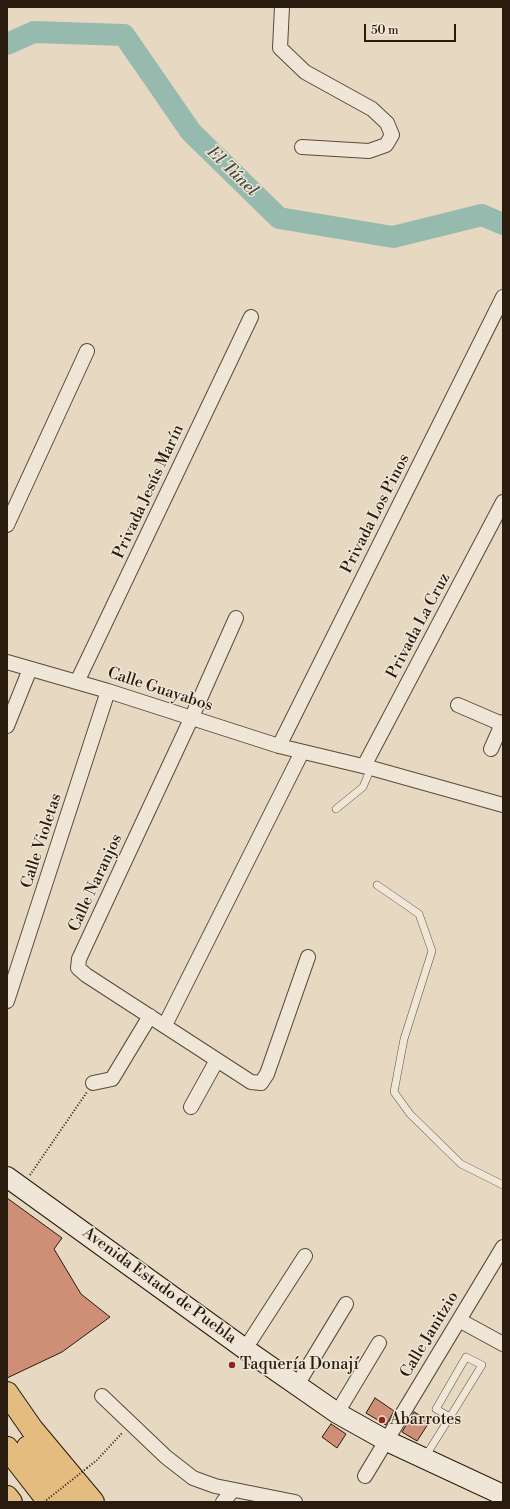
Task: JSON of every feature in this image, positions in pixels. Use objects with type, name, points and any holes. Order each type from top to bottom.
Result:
[{"type":"main road","points":[[7,1393],[32,1429],[93,1502]]},
{"type":"main road","points":[[7,1416],[71,1502]]},
{"type":"main road","points":[[7,1448],[49,1502]]},
{"type":"main road","points":[[7,1464],[37,1502]]},
{"type":"main road","points":[[7,1497],[10,1502]]},
{"type":"street","points":[[282,7],[280,48],[305,72],[372,109],[387,123],[392,134],[386,145],[369,151],[302,147]]},
{"type":"street","name":"Privada Los Pinos","points":[[279,746],[503,297]]},
{"type":"street","name":"Privada Jesús Marín","points":[[77,682],[251,317]]},
{"type":"street","points":[[7,525],[87,351]]},
{"type":"street","name":"Privada La Cruz","points":[[368,767],[503,502]]},
{"type":"street","points":[[192,718],[236,618]]},
{"type":"street","name":"Calle Guayabos","points":[[7,662],[108,691],[279,746],[368,767],[503,805]]},
{"type":"street","points":[[7,726],[30,669]]},
{"type":"street","name":"Calle Violetas","points":[[7,1001],[108,691]]},
{"type":"street","points":[[458,705],[503,723],[491,749]]},
{"type":"street","name":"Calle Naranjos","points":[[192,718],[79,959],[78,968],[86,975],[251,1082],[261,1083],[267,1074],[308,957]]},
{"type":"street","points":[[165,1025],[302,752]]},
{"type":"street","points":[[93,1083],[112,1079],[150,1016]]},
{"type":"street","points":[[191,1107],[217,1060]]},
{"type":"street","name":"Avenida Estado de Puebla","points":[[14,1182],[245,1349],[337,1413],[387,1441],[503,1495]]},
{"type":"street","name":"Calle Janitzio","points":[[365,1476],[503,1247]]},
{"type":"street","points":[[245,1349],[305,1256]]},
{"type":"street","points":[[296,1385],[346,1304]]},
{"type":"street","points":[[459,1320],[503,1344]]},
{"type":"street","points":[[337,1413],[379,1343]]},
{"type":"street","points":[[102,1396],[166,1457],[193,1478],[258,1498],[294,1502]]},
{"type":"street","points":[[223,1502],[233,1490]]},
{"type":"lane","points":[[336,809],[363,787],[368,767]]},
{"type":"lane","points":[[377,885],[419,914],[432,951],[404,1039],[394,1092],[410,1114],[461,1164],[503,1185]]},
{"type":"lane","points":[[424,1458],[450,1417],[482,1365],[466,1357],[436,1409],[450,1417]]},
{"type":"path","points":[[14,1182],[93,1083]]},
{"type":"path","points":[[44,1502],[97,1460],[130,1423]]},
{"type":"building","points":[[7,1198],[62,1238],[54,1249],[81,1294],[110,1317],[62,1352],[7,1378]]},
{"type":"building","points":[[375,1398],[394,1411],[386,1425],[366,1413]]},
{"type":"building","points":[[414,1412],[430,1421],[417,1441],[402,1432]]},
{"type":"building","points":[[331,1424],[346,1434],[337,1448],[322,1437]]},
{"type":"waterway","name":"El Túnel","points":[[7,44],[34,32],[124,35],[191,132],[279,218],[393,237],[482,215],[503,224]]},
{"type":"place","name":"Taquería Donají","points":[[232,1365]]},
{"type":"place","name":"Abarrotes","points":[[382,1420]]}]
